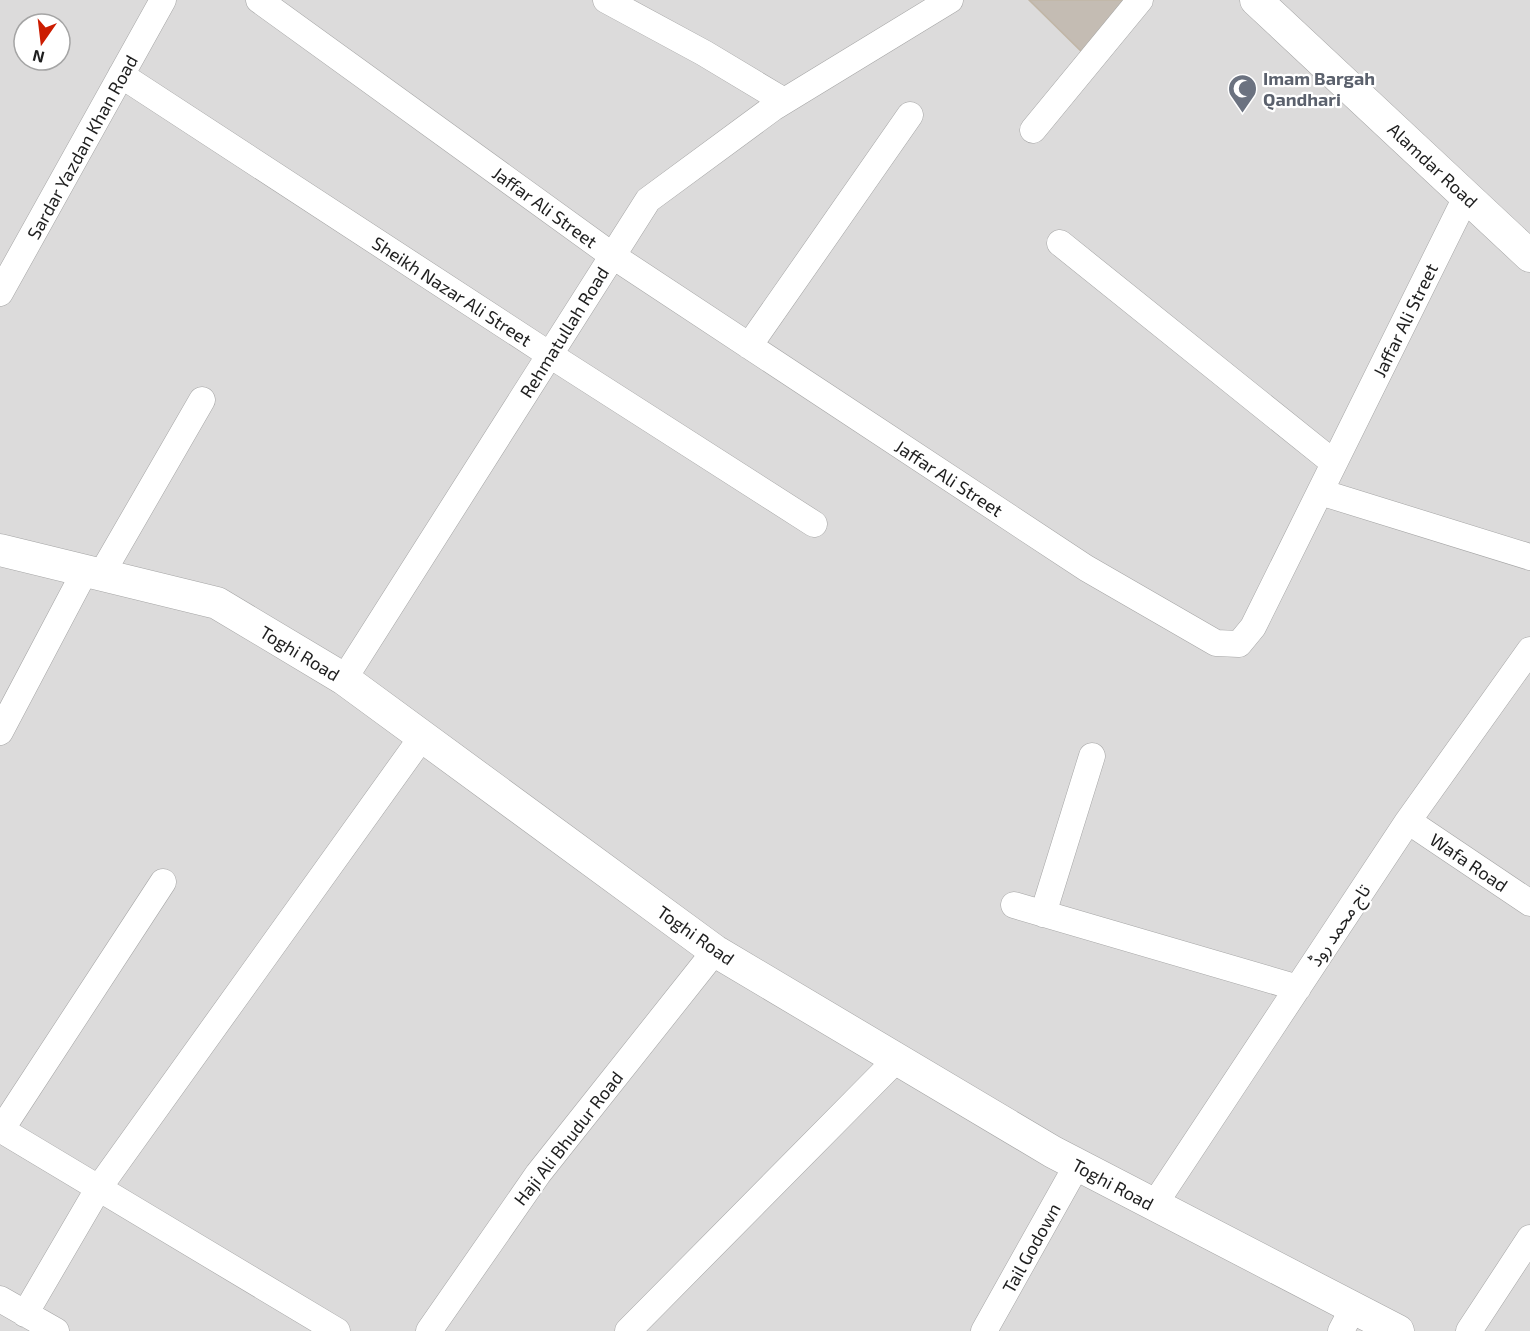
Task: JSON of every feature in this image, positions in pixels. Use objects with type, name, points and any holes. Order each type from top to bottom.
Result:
[{"type":"street","name":"Sardar Yazdan Khan Road","points":[[0,293],[163,0]]},
{"type":"street","name":"Jaffar Ali Street","points":[[259,0],[613,256],[1086,568],[1216,643],[1239,644],[1253,627],[1466,197]]},
{"type":"street","points":[[606,0],[704,53],[784,101]]},
{"type":"street","name":"Rehmatullah Road","points":[[344,679],[648,200],[784,101],[950,0]]},
{"type":"street","points":[[1033,130],[1140,0]]},
{"type":"street","name":"Alamdar Road","points":[[1256,0],[1530,256]]},
{"type":"street","name":"Sheikh Nazar Ali Street","points":[[121,75],[814,524]]},
{"type":"street","points":[[749,346],[910,115]]},
{"type":"street","points":[[1060,243],[1334,463]]},
{"type":"street","points":[[0,732],[93,573],[202,400]]},
{"type":"street","points":[[1320,492],[1530,557]]},
{"type":"street","name":"Toghi Road","points":[[0,550],[216,603],[344,679],[715,951],[1077,1165],[1154,1205],[1347,1319],[1398,1331]]},
{"type":"street","name":"تاج محمد روڈ","points":[[1154,1205],[1408,821],[1530,650]]},
{"type":"street","points":[[25,1314],[98,1189],[422,737]]},
{"type":"street","points":[[1043,914],[1092,756]]},
{"type":"street","name":"Wafa Road","points":[[1408,821],[1530,903]]},
{"type":"street","points":[[163,882],[1,1130],[331,1330]]},
{"type":"street","points":[[1014,905],[1298,988]]},
{"type":"street","name":"Haji Ali Bhudur Road","points":[[429,1331],[538,1174],[715,951]]},
{"type":"street","points":[[628,1331],[897,1059]]},
{"type":"street","name":"Tail Godown","points":[[984,1331],[1077,1165]]},
{"type":"street","points":[[1469,1331],[1530,1238]]},
{"type":"street","points":[[0,1299],[56,1331]]},
{"type":"shaded area","points":[[0,0],[1530,0],[1530,1331],[0,1331]]},
{"type":"building","points":[[1029,0],[1125,0],[1086,56]]},
{"type":"place","name":"Imam Bargah Qandhari","points":[[1242,114]]}]
